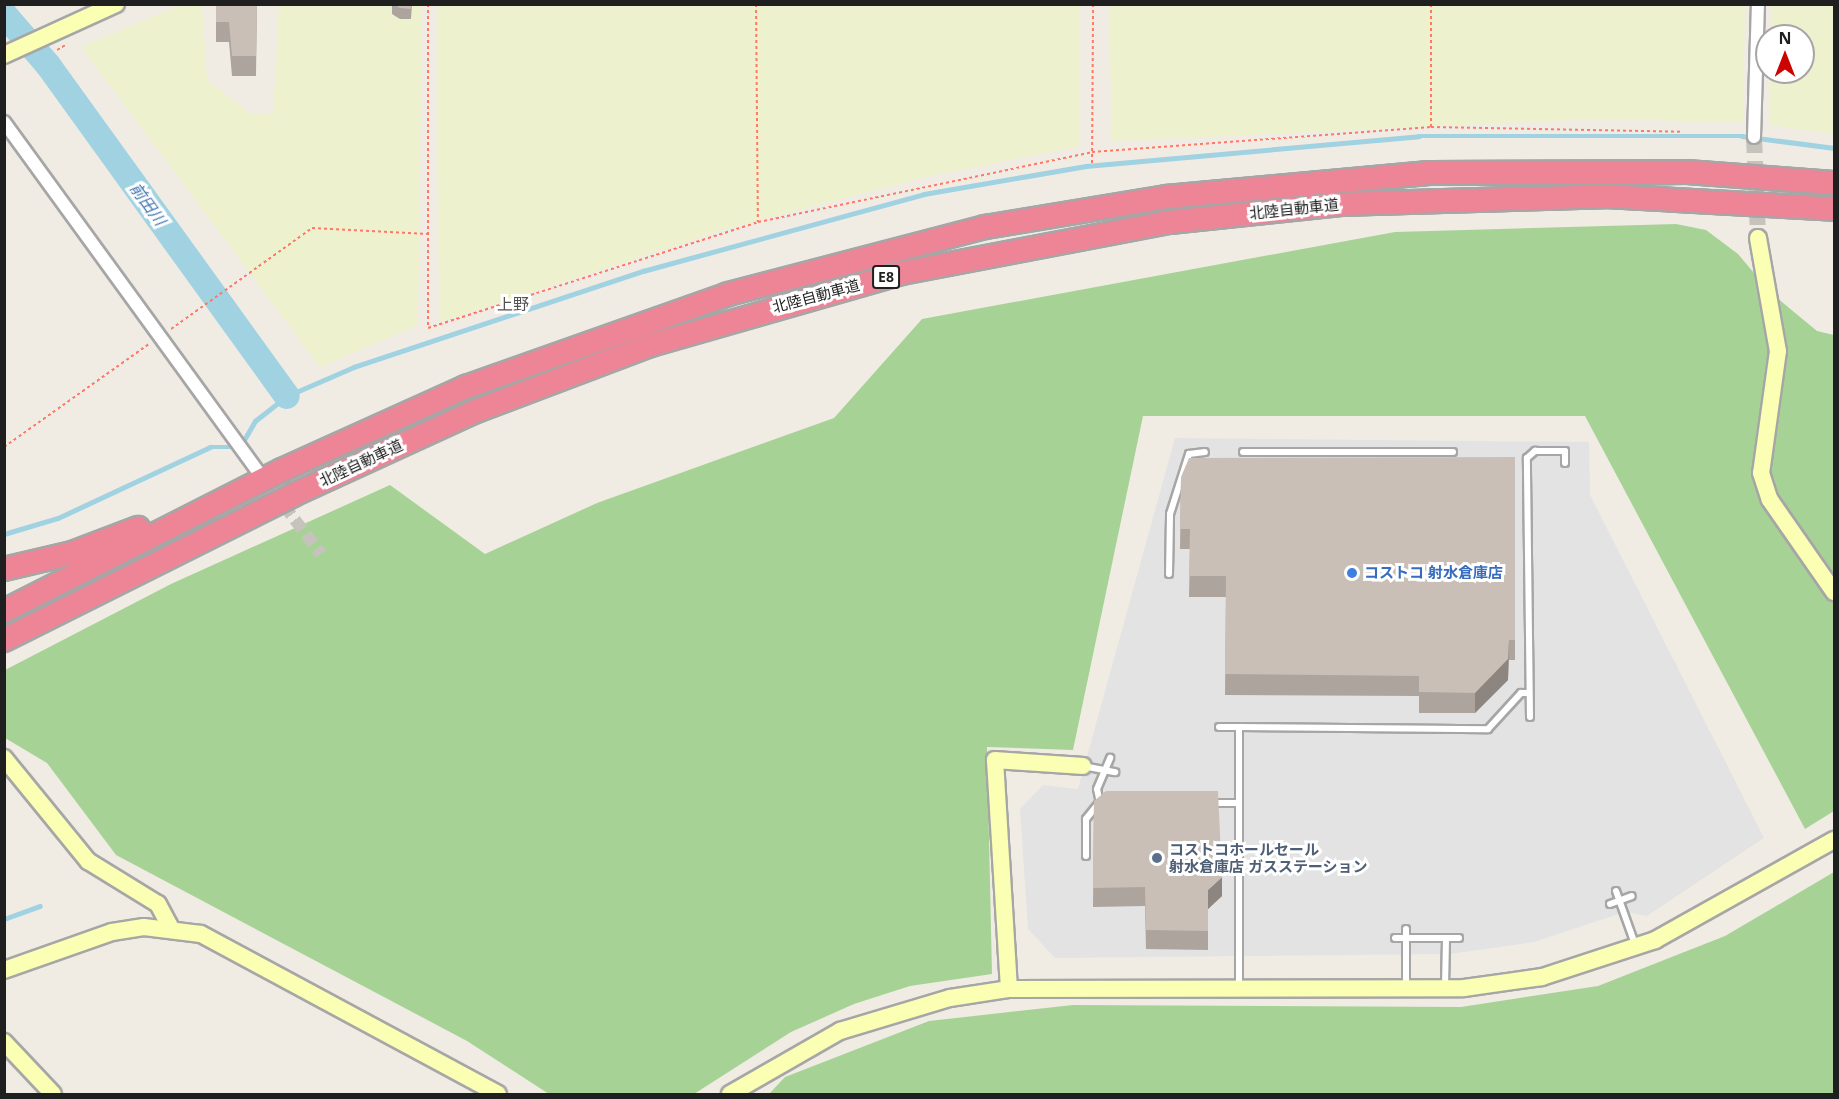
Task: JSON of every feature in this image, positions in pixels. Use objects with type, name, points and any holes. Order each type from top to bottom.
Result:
[{"type":"highway","name":"北陸自動車道","points":[[4,611],[282,470],[466,387],[650,319],[820,268],[985,227],[1154,198],[1339,178],[1521,170],[1687,172],[1834,183]]},
{"type":"highway","name":"北陸自動車道","points":[[4,640],[476,411],[651,345],[902,273],[1158,224],[1341,204],[1605,196],[1834,209]]},
{"type":"highway","points":[[4,569],[114,538],[402,409],[466,387]]},
{"type":"highway","points":[[4,646],[62,611]]},
{"type":"street","points":[[1754,137],[1758,4]]},
{"type":"street","points":[[8,53],[104,6]]},
{"type":"street","points":[[4,122],[163,334],[258,471]]},
{"type":"street","points":[[1758,238],[1778,351],[1761,473],[1770,500],[1834,592]]},
{"type":"street","points":[[4,758],[88,861],[158,904],[171,928]]},
{"type":"street","points":[[1009,989],[995,760],[1083,766]]},
{"type":"street","points":[[730,1095],[840,1030],[950,998],[1009,989],[1239,987],[1406,989],[1445,988],[1542,977],[1636,947],[1834,840]]},
{"type":"street","points":[[4,970],[112,932],[171,928],[229,946],[498,1095]]},
{"type":"street","points":[[4,1042],[53,1095]]},
{"type":"lane","points":[[1530,717],[1527,458],[1535,451],[1565,451],[1565,463]]},
{"type":"lane","points":[[1169,574],[1170,514],[1189,454],[1205,452]]},
{"type":"lane","points":[[1243,452],[1453,452]]},
{"type":"lane","points":[[1219,727],[1488,729],[1521,693],[1529,693]]},
{"type":"lane","points":[[1239,727],[1239,987]]},
{"type":"lane","points":[[1086,856],[1086,819],[1098,804],[1097,789],[1110,758]]},
{"type":"lane","points":[[1083,766],[1115,772]]},
{"type":"lane","points":[[1204,803],[1239,802]]},
{"type":"lane","points":[[1098,804],[1110,803]]},
{"type":"lane","points":[[1616,891],[1636,947]]},
{"type":"lane","points":[[1610,904],[1632,896]]},
{"type":"lane","points":[[1406,929],[1406,989]]},
{"type":"lane","points":[[1395,938],[1459,938]]},
{"type":"lane","points":[[1445,988],[1446,938]]},
{"type":"path","points":[[428,4],[428,328],[758,222],[1092,152],[1431,127],[1683,132]]},
{"type":"path","points":[[756,4],[758,222]]},
{"type":"path","points":[[1092,163],[1093,4]]},
{"type":"path","points":[[1431,4],[1431,127]]},
{"type":"path","points":[[4,447],[312,228],[428,234]]},
{"type":"green space","points":[[180,5],[202,5],[207,80],[250,113],[273,114],[279,5],[422,5],[418,325],[320,367],[81,47]]},
{"type":"green space","points":[[437,5],[1079,5],[1080,146],[926,177],[732,227],[439,322]]},
{"type":"green space","points":[[1109,5],[1745,5],[1743,122],[1591,119],[1112,141]]},
{"type":"green space","points":[[1771,5],[1834,5],[1834,134],[1769,125],[1770,84],[1815,84],[1815,24],[1771,24]]},
{"type":"green space","points":[[1676,224],[1706,230],[1738,254],[1770,292],[1817,331],[1834,335],[1834,811],[1805,829],[1585,416],[1143,416],[1073,750],[987,747],[992,974],[910,986],[854,1004],[791,1032],[694,1094],[549,1094],[467,1041],[116,855],[47,763],[5,738],[5,670],[171,584],[390,485],[485,554],[597,503],[834,418],[922,319],[1395,232]]},
{"type":"green space","points":[[1834,872],[1834,1094],[769,1094],[785,1077],[929,1021],[1073,1005],[1461,1007],[1598,986],[1725,936]]},
{"type":"shaded area","name":"コストコ 射水倉庫店","points":[[1175,438],[1589,442],[1590,495],[1764,838],[1647,916],[1625,912],[1534,942],[1450,954],[1055,958],[1028,929],[1020,809],[1043,785],[1078,789]]},
{"type":"building","points":[[216,4],[257,4],[256,56],[232,56],[229,22],[216,22]]},
{"type":"building","points":[[393,4],[411,4],[411,9],[400,8]]},
{"type":"building","name":"コストコ 射水倉庫店","points":[[1515,457],[1515,640],[1509,640],[1508,659],[1475,693],[1419,692],[1419,676],[1225,674],[1226,576],[1189,576],[1190,529],[1180,529],[1181,477],[1189,458]]},
{"type":"building","name":"コストコホールセール 射水倉庫店 ガスステーション","points":[[1106,791],[1218,791],[1222,877],[1208,890],[1208,931],[1146,930],[1145,887],[1093,888],[1094,801]]},
{"type":"waterway","name":"前田川","points":[[4,14],[48,65],[287,396]]},
{"type":"waterway","points":[[4,534],[58,518],[210,447],[240,447],[255,421],[287,396],[354,367],[643,271],[924,194],[1086,166],[1419,136],[1742,136],[1834,148]]},
{"type":"waterway","points":[[4,919],[40,906]]},
{"type":"tunnel","points":[[1754,137],[1758,238]]},
{"type":"tunnel","points":[[262,477],[321,554]]},
{"type":"place","name":"コストコ 射水倉庫店","points":[[1352,573]]},
{"type":"place","name":"コストコホールセール 射水倉庫店 ガスステーション","points":[[1157,858]]},
{"type":"district","name":"上野","points":[[513,304]]}]
